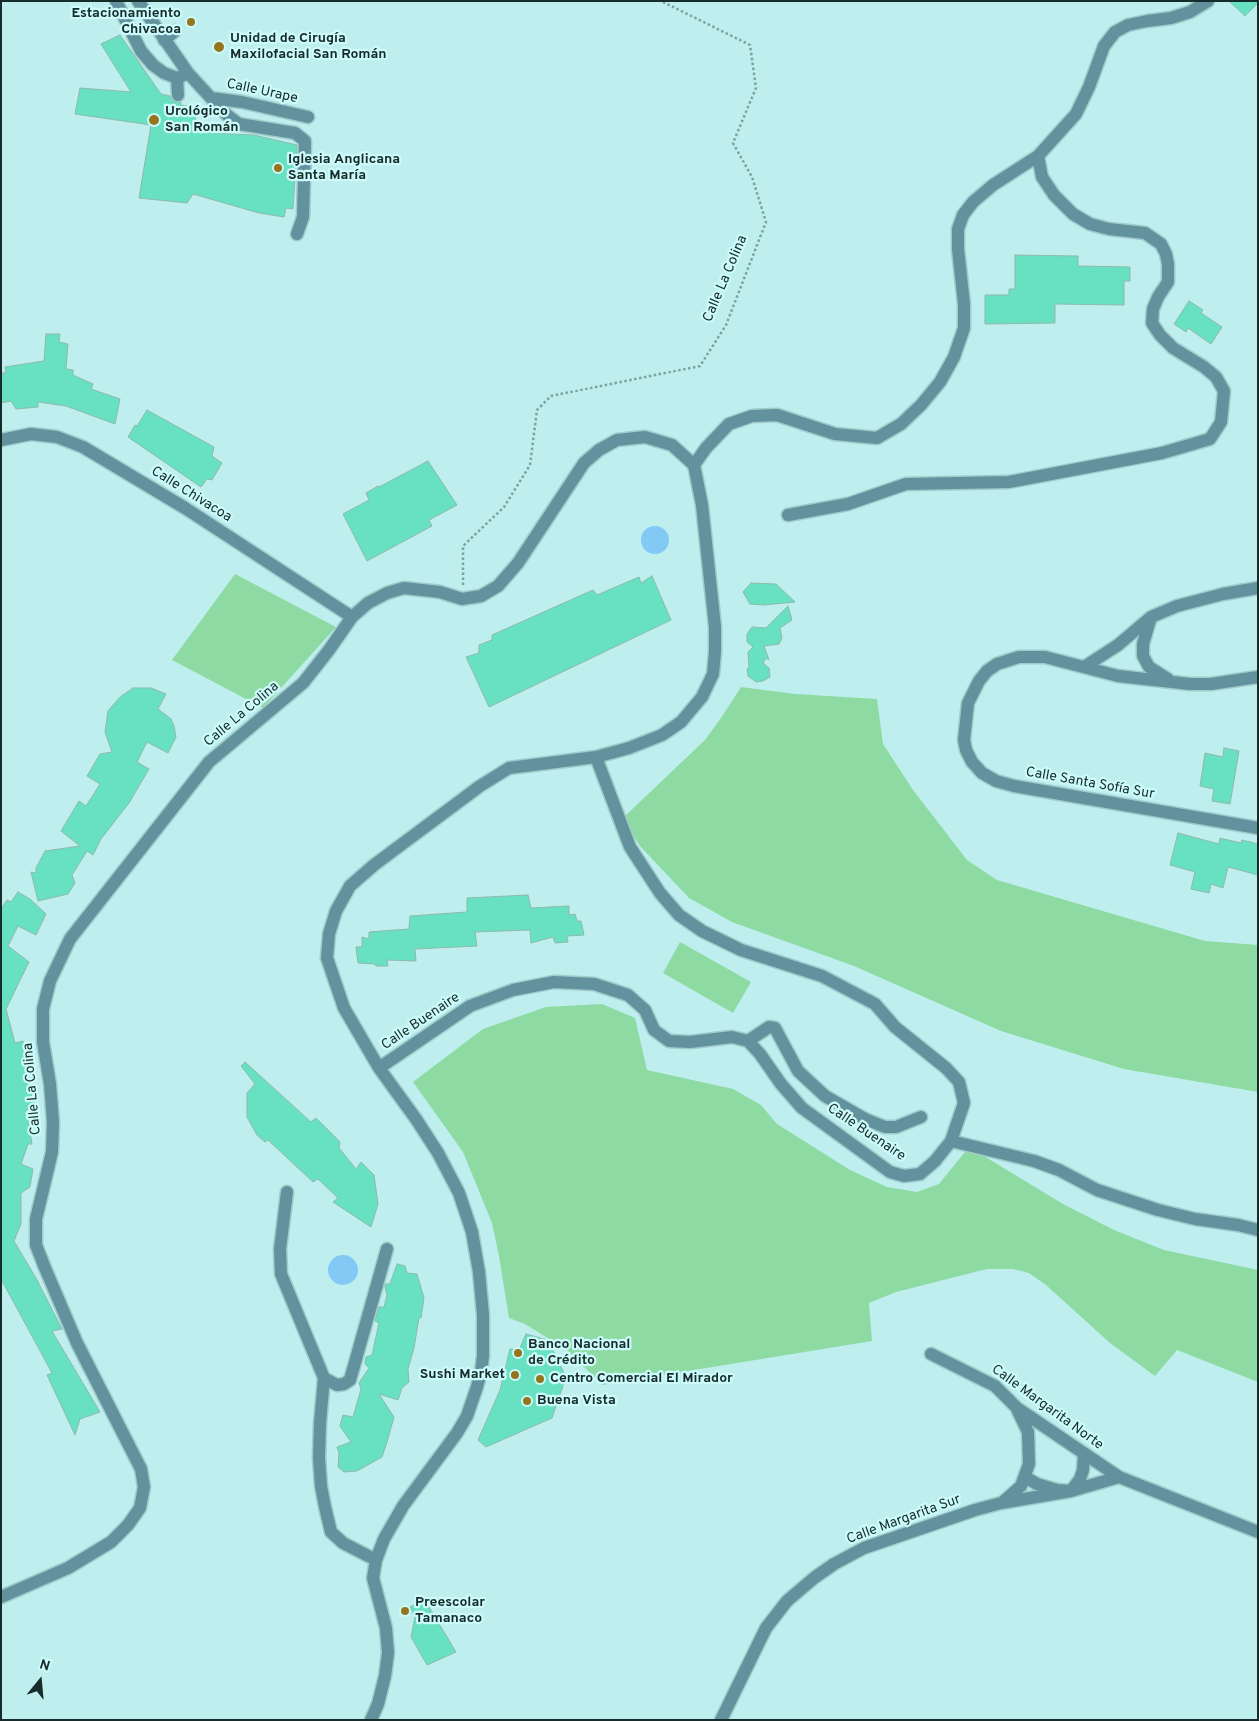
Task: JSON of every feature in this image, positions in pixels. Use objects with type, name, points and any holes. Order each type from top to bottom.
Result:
[{"type":"street","points":[[116,1],[141,51],[153,65],[164,73],[183,76],[178,95]]},
{"type":"street","name":"Calle Urape","points":[[138,1],[164,40],[183,76],[211,98],[242,102],[308,117]]},
{"type":"street","points":[[694,465],[706,448],[728,424],[752,416],[777,415],[835,434],[876,438],[901,424],[921,405],[940,382],[954,357],[964,328],[958,229],[964,215],[973,202],[993,185],[1038,156],[1076,114],[1089,87],[1104,46],[1115,32],[1128,25],[1171,18],[1190,12],[1208,1]]},
{"type":"street","points":[[164,40],[175,31]]},
{"type":"street","points":[[211,98],[227,115],[239,124],[295,133],[305,140],[303,217],[297,234]]},
{"type":"street","points":[[788,515],[848,504],[906,484],[1009,482],[1162,453],[1210,439],[1221,422],[1224,391],[1216,377],[1204,367],[1173,348],[1160,335],[1152,323],[1153,309],[1168,282],[1166,254],[1161,244],[1146,233],[1108,229],[1090,224],[1072,214],[1054,196],[1042,177],[1038,156]]},
{"type":"street","name":"Calle Chivacoa","points":[[1,440],[30,434],[57,437],[83,447],[185,508],[352,617]]},
{"type":"street","points":[[371,1720],[378,1704],[388,1653],[386,1628],[373,1578],[376,1560],[384,1539],[403,1506],[457,1433],[466,1416],[477,1387],[483,1356],[483,1315],[480,1272],[472,1232],[459,1193],[438,1153],[379,1068],[344,1008],[327,958],[329,934],[336,910],[350,886],[416,832],[480,786],[509,768],[596,757],[629,748],[662,735],[681,722],[702,697],[713,674],[715,628],[702,505],[694,465],[672,445],[645,437],[617,440],[599,450],[584,463],[518,563],[498,586],[481,596],[462,599]]},
{"type":"street","name":"Calle La Colina","points":[[1,1597],[68,1568],[111,1542],[128,1525],[140,1508],[144,1487],[141,1470],[77,1343],[36,1245],[36,1220],[52,1152],[52,1103],[42,1042],[42,1010],[50,981],[70,939],[209,762],[303,683],[352,617],[368,603],[387,593],[404,588],[440,592],[462,599]]},
{"type":"street","points":[[1084,667],[1118,645],[1152,617],[1177,606],[1222,594],[1258,588]]},
{"type":"street","points":[[1152,617],[1143,644],[1143,656],[1149,667],[1172,682]]},
{"type":"street","name":"Calle Santa Sofía Sur","points":[[1258,676],[1211,684],[1172,682],[1118,676],[1044,657],[1019,657],[997,664],[979,681],[968,703],[964,740],[966,750],[972,762],[982,773],[996,781],[1014,786],[1258,828]]},
{"type":"street","name":"Calle Buenaire","points":[[379,1068],[470,1006],[512,990],[554,982],[594,984],[628,995],[645,1010],[654,1030],[669,1041],[690,1042],[732,1037],[748,1041],[760,1054],[780,1084],[802,1108],[890,1172],[904,1176],[920,1174],[935,1162],[952,1141],[964,1102],[958,1082],[946,1068],[895,1027],[876,1004],[822,976],[741,950],[702,932],[679,915],[660,893],[630,847],[596,757]]},
{"type":"street","points":[[748,1041],[769,1027],[775,1028],[798,1071],[825,1096],[865,1119],[885,1127],[896,1127],[921,1117]]},
{"type":"street","points":[[952,1141],[1034,1161],[1059,1170],[1097,1190],[1158,1210],[1194,1219],[1238,1225],[1258,1230]]},
{"type":"street","points":[[288,1192],[280,1249],[281,1274],[324,1378],[320,1423],[320,1486],[331,1532],[343,1543],[376,1560]]},
{"type":"street","points":[[324,1378],[337,1385],[344,1384],[350,1380],[387,1249]]},
{"type":"street","name":"Calle Margarita Norte","points":[[931,1354],[995,1386],[1017,1408],[1119,1477],[1258,1532]]},
{"type":"street","name":"Calle Margarita Sur","points":[[1001,1503],[1021,1486],[1030,1464],[1028,1432],[1017,1408]]},
{"type":"street","points":[[1025,1477],[1037,1484],[1057,1490],[1071,1491],[1083,1470],[1084,1454]]},
{"type":"street","name":"Calle Margarita Sur","points":[[721,1720],[766,1628],[787,1601],[834,1564],[864,1548],[1001,1503],[1071,1491],[1119,1477]]},
{"type":"path","name":"Calle La Colina","points":[[462,599],[463,546],[504,507],[530,465],[537,410],[551,396],[700,366],[726,325],[766,222],[752,176],[733,143],[756,88],[750,45],[661,1]]},
{"type":"green space","points":[[235,574],[336,627],[263,708],[172,660]]},
{"type":"green space","points":[[741,687],[795,694],[877,699],[883,744],[913,790],[967,860],[997,880],[1205,941],[1258,945],[1258,1092],[1124,1069],[1001,1031],[854,966],[732,922],[689,898],[640,846],[624,817],[705,740]]},
{"type":"green space","points":[[680,942],[751,982],[733,1013],[663,973]]},
{"type":"green space","points":[[602,1004],[635,1018],[647,1070],[733,1089],[761,1105],[777,1124],[850,1170],[887,1187],[917,1192],[939,1184],[969,1147],[1063,1204],[1114,1230],[1164,1250],[1258,1270],[1258,1382],[1177,1350],[1155,1376],[1110,1343],[1046,1285],[1029,1273],[1013,1269],[987,1269],[896,1292],[869,1303],[872,1341],[602,1385],[567,1350],[525,1324],[509,1318],[492,1223],[463,1152],[413,1082],[483,1029],[546,1007]]},
{"type":"water","points":[[655,526],[665,530],[669,540],[665,550],[655,554],[645,550],[641,540],[645,530]]},
{"type":"water","points":[[343,1255],[354,1259],[358,1270],[354,1281],[343,1285],[332,1281],[328,1270],[332,1259]]},
{"type":"building","points":[[1229,1],[1258,1],[1258,3],[1245,16]]},
{"type":"building","name":"Urológico San Román","points":[[120,35],[161,94],[170,96],[174,102],[181,102],[180,105],[197,107],[194,132],[254,135],[297,145],[293,209],[286,208],[284,217],[259,213],[193,194],[187,203],[139,198],[151,125],[75,114],[80,88],[131,92],[101,44]]},
{"type":"building","points":[[1015,255],[1078,256],[1078,266],[1130,267],[1130,281],[1124,281],[1124,305],[1055,304],[1055,323],[985,324],[985,295],[1009,295],[1009,289],[1015,289]]},
{"type":"building","points":[[1189,301],[1203,310],[1201,313],[1222,327],[1211,344],[1188,328],[1186,332],[1174,324]]},
{"type":"building","points":[[46,334],[60,334],[59,342],[68,344],[66,369],[73,370],[73,375],[93,384],[91,389],[120,399],[115,424],[66,406],[38,402],[38,407],[16,409],[11,401],[1,403],[1,373],[6,373],[5,367],[44,361]]},
{"type":"building","points":[[147,410],[214,447],[212,456],[222,463],[212,480],[207,479],[201,487],[128,437]]},
{"type":"building","points":[[428,461],[457,505],[429,520],[432,526],[367,561],[343,514],[369,500],[366,493]]},
{"type":"building","points":[[652,576],[671,620],[489,707],[466,657],[479,653],[479,645],[492,640],[492,635],[593,590],[597,595],[639,577],[641,583]]},
{"type":"building","points":[[751,583],[776,584],[795,602],[764,605],[750,604],[743,592]]},
{"type":"building","points":[[788,606],[792,620],[780,628],[782,638],[779,644],[764,646],[769,660],[766,658],[763,663],[769,668],[770,677],[756,682],[748,676],[748,652],[753,647],[747,642],[747,634],[752,627],[766,628]]},
{"type":"building","points":[[133,688],[151,688],[166,694],[158,709],[171,719],[176,737],[168,753],[147,742],[137,762],[149,769],[129,803],[101,839],[93,855],[87,851],[72,875],[75,883],[68,894],[38,901],[31,872],[36,873],[36,868],[45,851],[80,846],[61,831],[79,801],[86,806],[100,784],[87,776],[100,754],[112,752],[105,732],[108,711],[120,697]]},
{"type":"building","points":[[1224,748],[1239,751],[1230,804],[1212,801],[1214,789],[1200,786],[1205,753],[1223,757]]},
{"type":"building","points":[[1178,833],[1219,844],[1220,838],[1241,843],[1242,840],[1258,844],[1258,875],[1228,867],[1223,888],[1211,884],[1209,893],[1191,889],[1195,872],[1170,865]]},
{"type":"building","points":[[18,892],[30,899],[46,914],[36,935],[18,926],[8,946],[29,962],[6,1009],[15,1043],[23,1041],[31,1073],[24,1074],[36,1108],[26,1110],[32,1144],[28,1144],[21,1164],[33,1169],[30,1187],[21,1193],[21,1224],[14,1241],[36,1278],[62,1329],[52,1331],[100,1412],[80,1419],[75,1435],[47,1375],[52,1373],[1,1279],[1,909],[7,900],[11,902]]},
{"type":"building","points":[[528,895],[531,908],[569,906],[569,915],[575,914],[577,921],[581,921],[584,935],[567,936],[568,942],[555,943],[553,937],[531,943],[530,930],[475,932],[477,946],[415,949],[416,961],[387,960],[388,966],[358,963],[356,947],[362,947],[362,937],[369,939],[369,932],[409,929],[410,916],[467,912],[467,898]]},
{"type":"building","points":[[245,1062],[311,1122],[316,1118],[340,1142],[339,1148],[356,1169],[361,1162],[374,1175],[378,1204],[371,1227],[333,1202],[338,1198],[318,1179],[313,1182],[268,1140],[265,1142],[257,1135],[247,1117],[247,1093],[255,1084],[241,1066]]},
{"type":"building","points":[[397,1264],[405,1266],[407,1273],[417,1274],[424,1298],[408,1369],[409,1382],[402,1388],[398,1400],[379,1394],[394,1417],[382,1457],[357,1471],[344,1472],[338,1467],[339,1453],[337,1447],[351,1442],[340,1426],[343,1415],[353,1417],[361,1389],[359,1383],[369,1368],[365,1364],[366,1357],[372,1355],[379,1323],[375,1321],[379,1307],[384,1307],[387,1295],[385,1284],[390,1284]]},
{"type":"building","name":"Buena Vista","points":[[526,1334],[548,1340],[566,1377],[552,1418],[486,1447],[478,1440],[500,1390],[510,1349],[519,1350]]},
{"type":"building","points":[[425,1600],[456,1652],[427,1665],[411,1637],[415,1617],[410,1607]]},
{"type":"place","name":"Estacionamiento Chivacoa","points":[[191,22]]},
{"type":"place","name":"Unidad de Cirugía Maxilofacial San Román","points":[[219,47]]},
{"type":"place","name":"Urológico San Román","points":[[154,120]]},
{"type":"place","name":"Iglesia Anglicana Santa María","points":[[278,168]]},
{"type":"place","name":"Banco Nacional de Crédito","points":[[518,1353]]},
{"type":"place","name":"Sushi Market","points":[[515,1375]]},
{"type":"place","name":"Centro Comercial El Mirador","points":[[540,1379]]},
{"type":"place","name":"Buena Vista","points":[[527,1401]]},
{"type":"place","name":"Preescolar Tamanaco","points":[[405,1611]]}]
